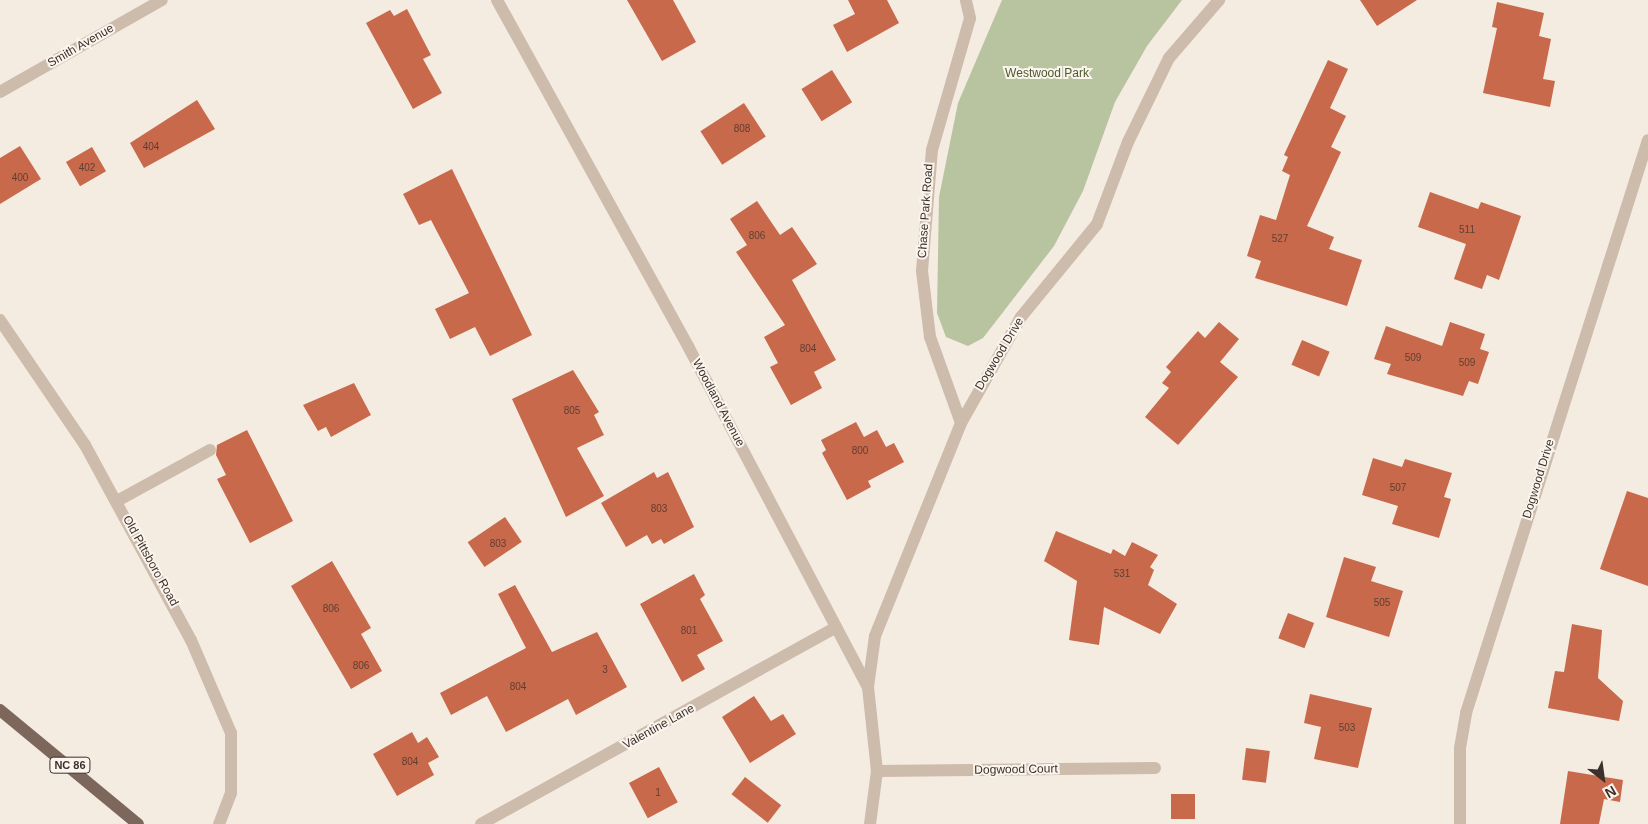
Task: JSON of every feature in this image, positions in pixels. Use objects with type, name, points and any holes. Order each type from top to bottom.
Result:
[{"type":"main road","name":"NC 86","points":[[0,710],[138,824]]},
{"type":"street","name":"Smith Avenue","points":[[0,92],[162,0]]},
{"type":"street","name":"Woodland Avenue","points":[[497,0],[689,348],[868,687],[877,771],[870,824]]},
{"type":"street","name":"Chase Park Road","points":[[961,423],[930,337],[922,271],[932,150],[970,18],[966,0]]},
{"type":"street","name":"Dogwood Drive","points":[[868,687],[875,636],[961,423],[1021,317],[1097,224],[1128,142],[1169,58],[1219,0]]},
{"type":"street","name":"Dogwood Drive","points":[[1460,824],[1460,748],[1466,713],[1648,140]]},
{"type":"street","name":"Old Pittsboro Road","points":[[0,320],[85,445],[191,640],[231,733],[231,793],[219,824]]},
{"type":"street","points":[[117,501],[210,450]]},
{"type":"street","name":"Valentine Lane","points":[[481,824],[836,627]]},
{"type":"street","name":"Dogwood Court","points":[[877,771],[1155,768]]},
{"type":"green space","name":"Westwood Park","points":[[1002,0],[1182,0],[1147,46],[1115,102],[1083,191],[1054,246],[983,338],[968,346],[946,337],[937,313],[939,197],[958,103]]},
{"type":"building","points":[[627,0],[673,0],[696,42],[662,61]]},
{"type":"building","points":[[848,0],[887,0],[899,23],[847,52],[833,25],[855,14]]},
{"type":"building","points":[[1360,0],[1417,0],[1377,26]]},
{"type":"building","points":[[1497,2],[1544,13],[1539,36],[1551,39],[1543,79],[1555,81],[1550,107],[1483,93],[1497,28],[1492,27]]},
{"type":"building","points":[[407,9],[431,55],[423,59],[442,93],[413,109],[366,23],[390,10],[394,16]]},
{"type":"building","points":[[1328,60],[1348,69],[1330,108],[1346,116],[1331,147],[1341,152],[1307,226],[1334,237],[1329,249],[1362,260],[1347,306],[1255,278],[1261,261],[1247,256],[1260,215],[1276,220],[1290,175],[1282,171],[1288,157],[1284,155]]},
{"type":"building","points":[[832,70],[852,102],[822,121],[801,89]]},
{"type":"building","points":[[197,100],[215,129],[144,168],[130,143]]},
{"type":"building","points":[[744,103],[766,137],[722,165],[700,131]]},
{"type":"building","points":[[20,146],[41,179],[0,204],[0,158]]},
{"type":"building","points":[[92,147],[106,171],[80,186],[66,162]]},
{"type":"building","points":[[452,169],[532,335],[490,356],[475,327],[450,339],[435,309],[469,293],[431,220],[419,225],[403,194]]},
{"type":"building","points":[[1430,192],[1478,209],[1481,202],[1521,216],[1499,280],[1487,275],[1482,289],[1454,279],[1466,244],[1418,227]]},
{"type":"building","points":[[757,201],[780,235],[792,227],[817,264],[792,280],[836,360],[814,372],[822,388],[791,405],[770,367],[778,363],[764,337],[785,325],[736,252],[747,245],[730,219]]},
{"type":"building","points":[[1219,322],[1239,339],[1220,362],[1238,377],[1178,445],[1145,417],[1169,388],[1162,383],[1171,372],[1166,367],[1198,331],[1205,338]]},
{"type":"building","points":[[1450,322],[1485,334],[1480,349],[1489,352],[1478,384],[1469,381],[1463,396],[1387,374],[1391,364],[1374,359],[1386,326],[1442,346]]},
{"type":"building","points":[[1302,340],[1330,352],[1319,377],[1291,365]]},
{"type":"building","points":[[573,370],[599,412],[594,415],[604,435],[577,448],[604,496],[566,517],[512,399]]},
{"type":"building","points":[[354,383],[371,415],[331,437],[326,427],[318,431],[303,405]]},
{"type":"building","points":[[856,422],[864,437],[877,430],[886,447],[894,443],[904,462],[868,481],[871,487],[847,500],[822,453],[826,450],[821,440]]},
{"type":"building","points":[[247,430],[293,521],[250,543],[217,479],[226,475],[216,455],[217,445]]},
{"type":"building","points":[[1373,458],[1402,467],[1405,459],[1452,473],[1444,497],[1451,499],[1439,538],[1392,524],[1398,506],[1362,495]]},
{"type":"building","points":[[654,472],[657,478],[668,472],[694,527],[664,544],[661,539],[652,544],[647,535],[626,547],[601,503]]},
{"type":"building","points":[[1627,491],[1648,498],[1648,586],[1600,569]]},
{"type":"building","points":[[505,517],[522,542],[484,567],[468,542]]},
{"type":"building","points":[[1056,531],[1111,554],[1113,549],[1125,556],[1132,542],[1158,555],[1150,567],[1154,570],[1148,585],[1177,604],[1160,634],[1104,607],[1099,645],[1069,640],[1077,581],[1044,561]]},
{"type":"building","points":[[1344,557],[1376,567],[1371,581],[1403,591],[1389,637],[1326,617]]},
{"type":"building","points":[[332,561],[371,628],[361,634],[382,671],[351,689],[291,586]]},
{"type":"building","points":[[694,574],[705,595],[700,599],[723,641],[697,655],[705,669],[682,682],[640,604]]},
{"type":"building","points":[[515,585],[552,652],[597,632],[627,687],[576,715],[568,699],[506,732],[487,696],[451,715],[440,693],[526,648],[498,594]]},
{"type":"building","points":[[1288,613],[1314,623],[1304,648],[1278,638]]},
{"type":"building","points":[[1572,624],[1602,630],[1598,678],[1623,701],[1619,721],[1548,708],[1555,671],[1564,672]]},
{"type":"building","points":[[1310,694],[1372,708],[1358,768],[1314,759],[1321,727],[1304,723]]},
{"type":"building","points":[[754,696],[771,721],[783,714],[796,734],[750,763],[722,717]]},
{"type":"building","points":[[412,732],[418,743],[427,737],[439,757],[428,763],[434,775],[397,796],[373,754]]},
{"type":"building","points":[[1246,748],[1270,751],[1266,783],[1242,780]]},
{"type":"building","points":[[659,767],[678,802],[648,818],[629,783]]},
{"type":"building","points":[[1568,771],[1623,780],[1620,802],[1604,799],[1599,824],[1560,824]]},
{"type":"building","points":[[745,777],[781,805],[768,823],[731,794]]},
{"type":"building","points":[[1171,794],[1195,794],[1195,819],[1171,819]]}]
